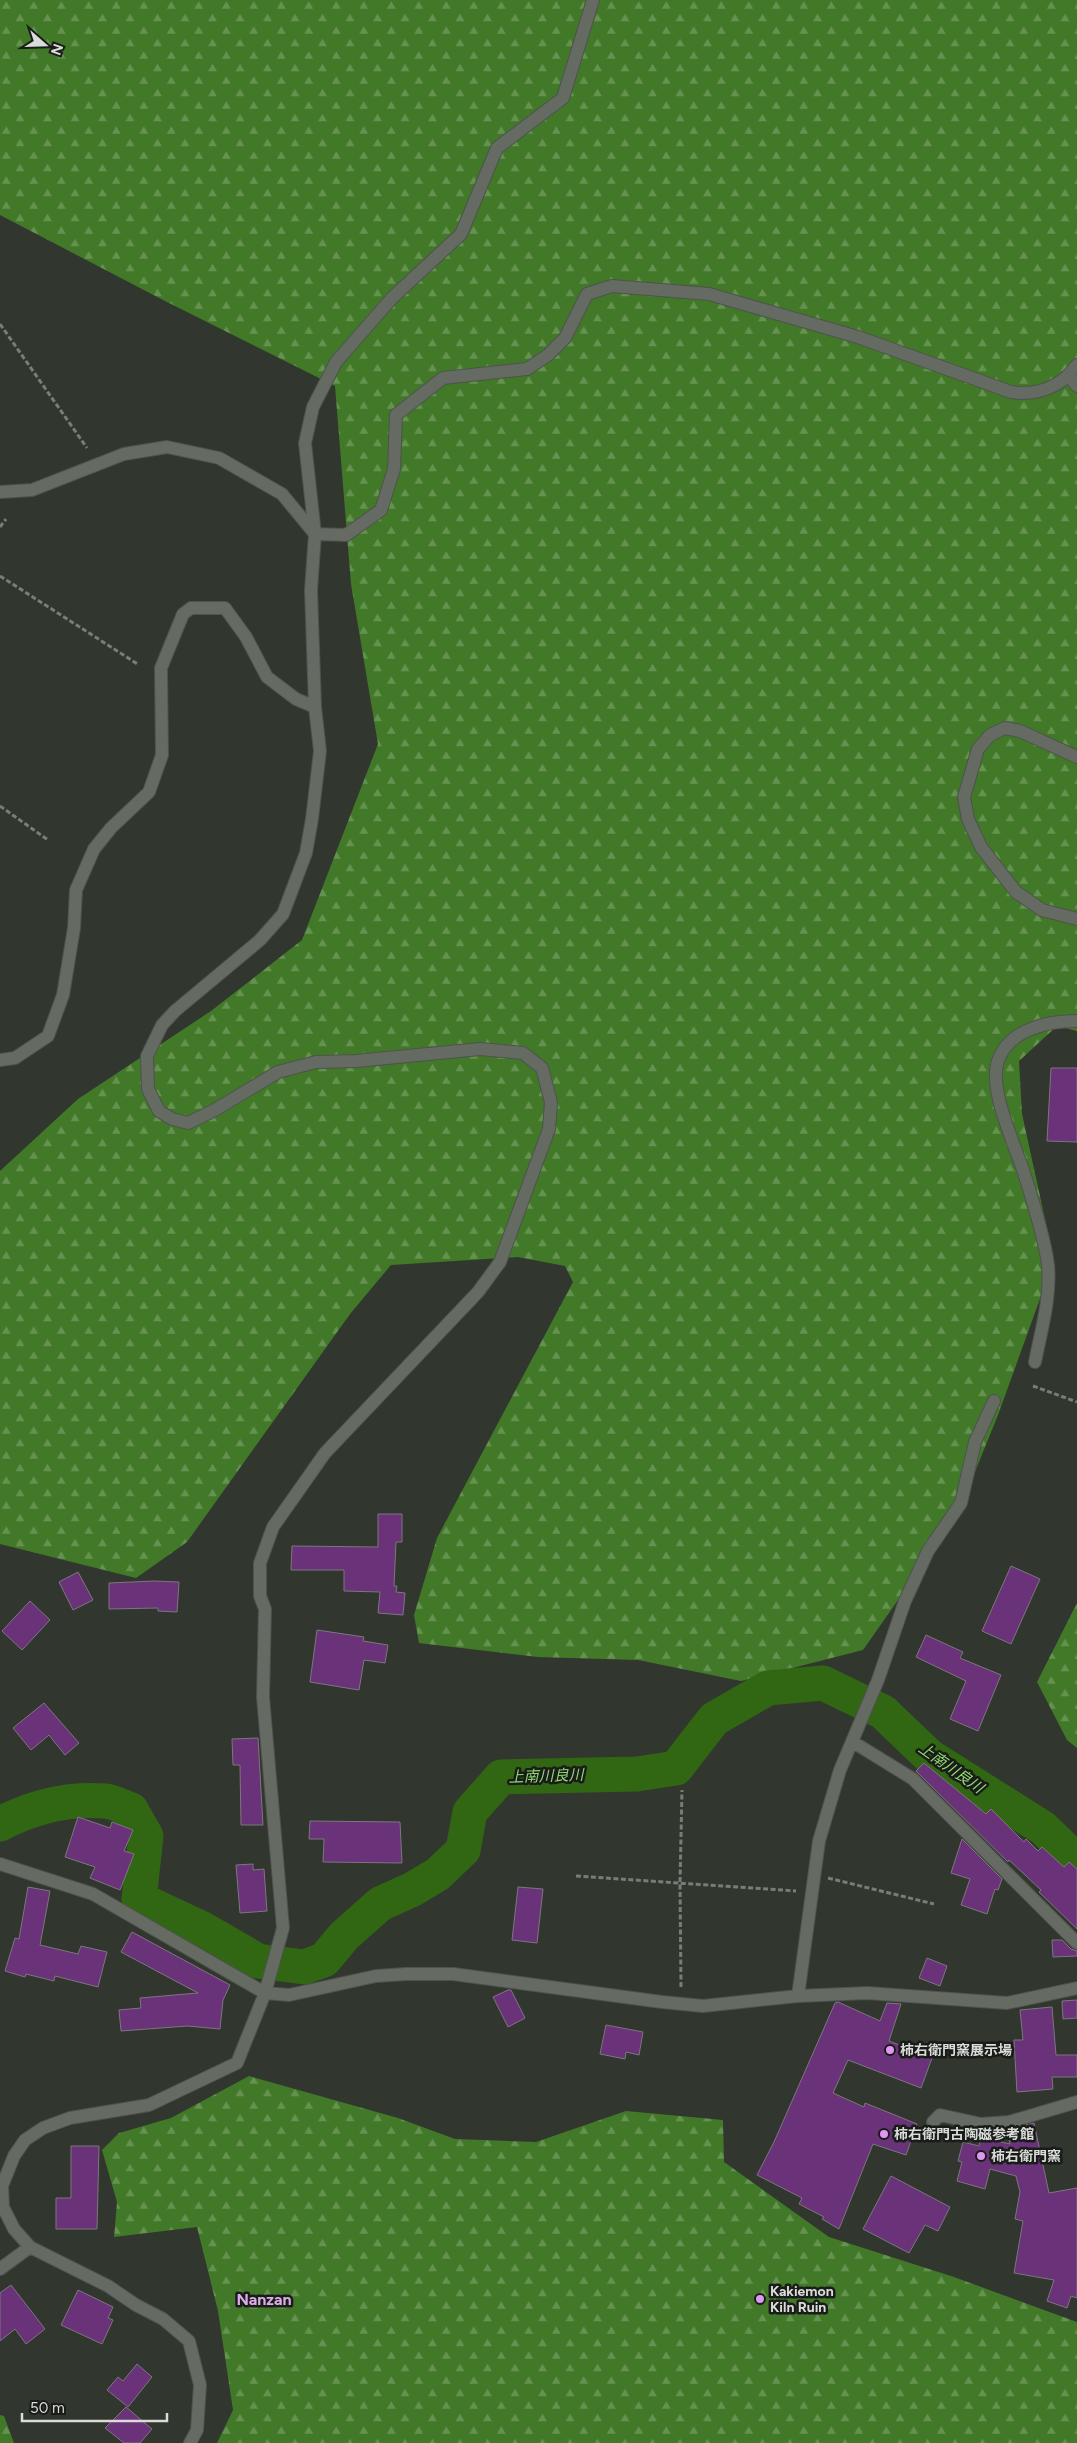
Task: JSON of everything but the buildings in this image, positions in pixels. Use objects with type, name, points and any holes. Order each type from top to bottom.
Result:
[{"type":"street","points":[[190,2443],[197,2430],[200,2386],[190,2341],[163,2319],[136,2305],[108,2286],[30,2247],[14,2229],[3,2207],[2,2186],[7,2170],[25,2140],[43,2128],[70,2118],[149,2105],[237,2063],[265,1993],[279,1950],[283,1928],[263,1697],[265,1609],[260,1596],[260,1563],[273,1527],[325,1454],[478,1292],[500,1262],[548,1129],[551,1102],[542,1068],[523,1053],[480,1049],[356,1062],[316,1062],[278,1072],[213,1111],[188,1123],[172,1119],[159,1111],[148,1090],[146,1056],[162,1025],[175,1010],[260,940],[283,914],[306,853],[320,751],[315,707],[311,590],[314,534],[305,443],[313,407],[336,362],[392,298],[461,234],[497,148],[563,98],[593,0]]},
{"type":"street","points":[[0,492],[32,490],[124,454],[167,447],[219,458],[282,494],[314,534],[346,536],[381,510],[394,469],[396,415],[443,378],[527,369],[548,355],[565,338],[588,294],[612,286],[708,294],[858,337],[1011,392],[1025,394],[1073,381],[1077,365]]},
{"type":"street","points":[[0,1060],[15,1058],[48,1036],[63,995],[74,928],[76,890],[94,848],[111,828],[149,792],[162,754],[161,668],[183,614],[191,608],[225,608],[246,637],[267,678],[296,699],[315,707]]},
{"type":"street","points":[[1077,757],[1020,730],[1005,728],[990,735],[978,749],[964,797],[968,819],[981,847],[1016,892],[1042,910],[1077,919]]},
{"type":"street","points":[[1035,1362],[1047,1305],[1048,1265],[1031,1195],[995,1084],[997,1062],[1013,1039],[1030,1028],[1063,1021],[1077,1021]]},
{"type":"street","points":[[798,1996],[819,1841],[840,1770],[878,1680],[905,1600],[928,1551],[961,1503],[974,1442],[994,1401]]},
{"type":"street","points":[[853,1742],[913,1779],[1077,1943]]},
{"type":"street","points":[[0,1864],[94,1894],[265,1993],[289,1995],[376,1976],[453,1974],[703,2006],[798,1996],[867,1993],[1007,2003],[1077,1988]]},
{"type":"street","points":[[933,2122],[940,2115],[981,2124],[1009,2122],[1077,2102]]},
{"type":"street","points":[[0,2269],[30,2247]]},
{"type":"path","points":[[0,324],[87,448]]},
{"type":"path","points":[[0,527],[6,519]]},
{"type":"path","points":[[0,576],[139,665]]},
{"type":"path","points":[[0,806],[48,840]]},
{"type":"path","points":[[1033,1386],[1077,1402]]},
{"type":"path","points":[[681,1987],[680,1884],[682,1790]]},
{"type":"path","points":[[576,1876],[812,1893]]},
{"type":"path","points":[[814,1876],[934,1904]]},
{"type":"green space","points":[[0,0],[1077,0],[1077,1031],[1057,1026],[1019,1061],[1022,1114],[1054,1260],[998,1415],[957,1516],[863,1650],[741,1681],[638,1660],[538,1657],[419,1643],[414,1615],[437,1538],[573,1282],[565,1266],[518,1257],[391,1265],[350,1314],[187,1542],[136,1578],[0,1544],[0,1171],[78,1099],[211,1011],[302,940],[378,744],[351,584],[335,386],[165,301],[0,215]]},
{"type":"green space","points":[[1077,1603],[1077,1748],[1067,1740],[1037,1682]]},
{"type":"green space","points":[[249,2076],[398,2118],[455,2139],[536,2142],[626,2111],[723,2120],[724,2162],[829,2237],[954,2277],[1077,2322],[1077,2443],[217,2443],[233,2410],[218,2311],[197,2227],[114,2237],[117,2202],[102,2150],[119,2133],[171,2118]]},
{"type":"green space","points":[[0,2415],[4,2416],[14,2443],[0,2443]]},
{"type":"waterway","name":"上南川良川","points":[[0,1824],[38,1808],[65,1802],[106,1801],[131,1810],[146,1836],[139,1899],[201,1928],[258,1961],[304,1967],[324,1960],[344,1936],[380,1904],[413,1889],[438,1874],[463,1850],[470,1812],[501,1777],[637,1774],[676,1768],[714,1719],[768,1688],[823,1683],[883,1712],[929,1756],[1043,1828],[1077,1861]]},
{"type":"place","name":"柿右衛門窯展示場","points":[[890,2050]]},
{"type":"place","name":"柿右衛門古陶磁参考館","points":[[884,2134]]},
{"type":"place","name":"柿右衛門窯","points":[[981,2156]]},
{"type":"place","name":"Kakiemon Kiln Ruin","points":[[760,2299]]},
{"type":"district","name":"Nanzan","points":[[264,2299]]}]
